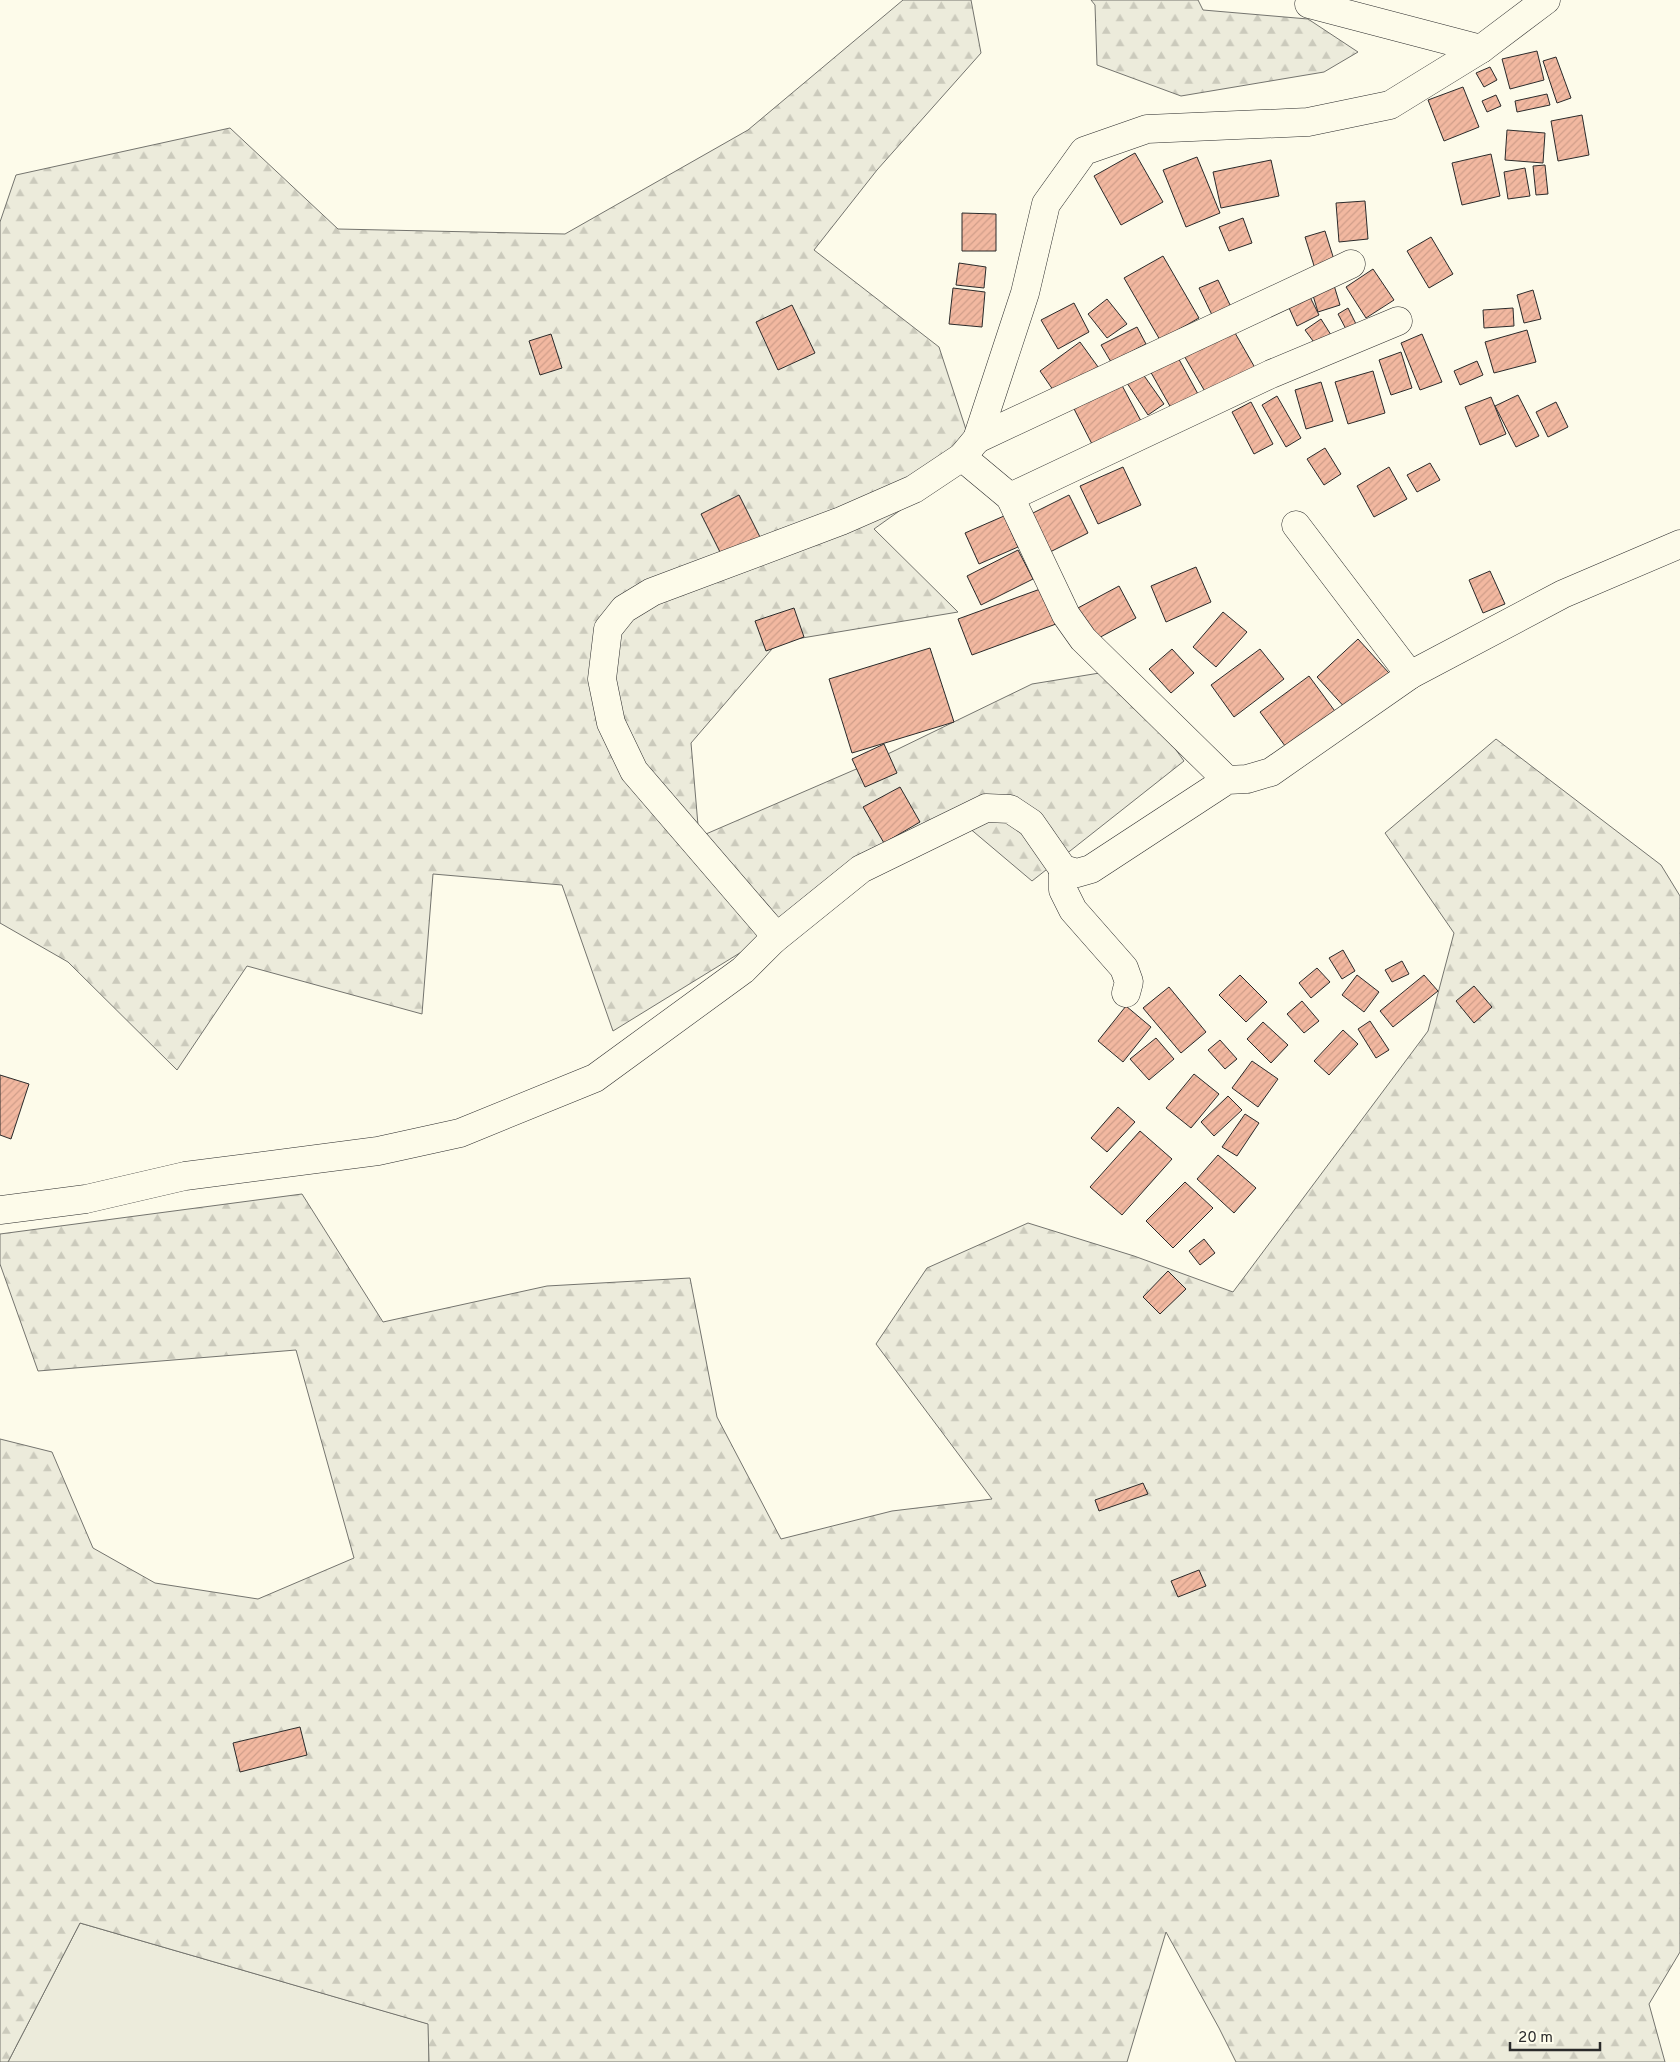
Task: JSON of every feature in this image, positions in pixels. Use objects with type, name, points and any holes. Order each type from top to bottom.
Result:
[{"type":"street","points":[[970,448],[1025,293],[1046,204],[1084,151],[1147,129],[1308,122],[1390,105],[1481,49],[1546,0]]},
{"type":"street","points":[[1308,4],[1481,49]]},
{"type":"street","points":[[773,940],[769,928],[634,771],[611,723],[602,679],[608,629],[624,609],[652,592],[850,517],[914,489],[970,448],[1351,264]]},
{"type":"street","points":[[1010,497],[1271,374],[1398,321]]},
{"type":"street","points":[[970,448],[1010,497],[1066,614],[1083,639],[1227,780]]},
{"type":"street","points":[[1296,525],[1410,675]]},
{"type":"street","points":[[1063,869],[1077,873],[1091,869],[1227,780],[1248,779],[1271,772],[1410,675],[1564,594],[1680,544]]},
{"type":"street","points":[[0,1210],[86,1200],[185,1176],[378,1151],[460,1133],[595,1078],[743,970],[773,940],[861,870],[986,808],[1010,809],[1031,824],[1063,869],[1063,890],[1073,910],[1124,968],[1129,982],[1126,993]]},
{"type":"green space","points":[[903,0],[971,0],[981,53],[877,170],[814,250],[939,347],[975,457],[874,529],[958,612],[778,642],[691,743],[699,837],[861,767],[1032,684],[1118,670],[1184,761],[1032,881],[955,816],[826,900],[613,1031],[562,885],[433,874],[422,1014],[247,966],[177,1070],[68,962],[0,923],[0,222],[16,175],[230,128],[338,229],[565,234],[748,130]]},
{"type":"green space","points":[[1091,0],[1198,0],[1203,10],[1308,19],[1358,52],[1324,72],[1181,96],[1097,65],[1095,5]]},
{"type":"green space","points":[[1496,739],[1661,865],[1680,896],[1680,1952],[1649,2004],[1665,2062],[1236,2062],[1166,1932],[1127,2062],[429,2062],[428,2024],[80,1923],[8,2062],[0,2062],[0,1439],[52,1452],[93,1548],[155,1583],[258,1599],[354,1558],[296,1350],[38,1371],[0,1264],[0,1234],[302,1194],[383,1322],[547,1286],[690,1278],[717,1417],[781,1539],[892,1511],[992,1499],[876,1344],[927,1268],[1028,1223],[1134,1256],[1233,1292],[1428,1031],[1454,933],[1385,833]]},
{"type":"green space","points":[[80,1923],[429,2024],[429,2062],[8,2062]]},
{"type":"building","points":[[1537,51],[1544,80],[1510,89],[1502,59]]},
{"type":"building","points":[[1556,57],[1571,98],[1557,103],[1543,61]]},
{"type":"building","points":[[1490,67],[1497,80],[1484,87],[1476,73]]},
{"type":"building","points":[[1463,87],[1479,127],[1444,141],[1428,100]]},
{"type":"building","points":[[1547,94],[1550,105],[1517,112],[1515,101]]},
{"type":"building","points":[[1496,95],[1501,106],[1487,112],[1482,101]]},
{"type":"building","points":[[1582,115],[1589,155],[1558,161],[1551,121]]},
{"type":"building","points":[[1507,130],[1545,133],[1543,163],[1505,160]]},
{"type":"building","points":[[1135,153],[1163,202],[1121,225],[1094,176]]},
{"type":"building","points":[[1491,154],[1500,196],[1462,205],[1452,163]]},
{"type":"building","points":[[1197,157],[1220,213],[1186,227],[1163,170]]},
{"type":"building","points":[[1271,160],[1279,196],[1221,208],[1213,172]]},
{"type":"building","points":[[1545,165],[1548,194],[1536,195],[1533,166]]},
{"type":"building","points":[[1525,168],[1530,196],[1508,199],[1504,172]]},
{"type":"building","points":[[1365,201],[1368,239],[1339,242],[1336,203]]},
{"type":"building","points":[[962,213],[996,214],[996,251],[962,251]]},
{"type":"building","points":[[1243,218],[1252,243],[1229,251],[1219,227]]},
{"type":"building","points":[[1325,231],[1336,266],[1316,272],[1305,237]]},
{"type":"building","points":[[1431,237],[1453,274],[1429,288],[1407,251]]},
{"type":"building","points":[[1163,256],[1199,318],[1160,340],[1124,278]]},
{"type":"building","points":[[959,263],[986,267],[984,288],[956,285]]},
{"type":"building","points":[[1373,269],[1394,300],[1366,318],[1346,287]]},
{"type":"building","points":[[1218,280],[1232,309],[1213,317],[1199,288]]},
{"type":"building","points":[[1333,282],[1340,305],[1318,312],[1311,289]]},
{"type":"building","points":[[953,288],[985,292],[982,327],[949,324]]},
{"type":"building","points":[[1533,290],[1541,319],[1524,323],[1517,295]]},
{"type":"building","points":[[1307,291],[1319,315],[1297,326],[1286,301]]},
{"type":"building","points":[[1107,299],[1127,324],[1107,338],[1088,314]]},
{"type":"building","points":[[1074,303],[1089,332],[1058,349],[1041,320]]},
{"type":"building","points":[[792,305],[815,353],[778,370],[756,322]]},
{"type":"building","points":[[1348,308],[1357,326],[1347,331],[1338,314]]},
{"type":"building","points":[[1513,308],[1514,326],[1484,328],[1483,310]]},
{"type":"building","points":[[1321,319],[1331,335],[1316,345],[1305,330]]},
{"type":"building","points":[[1231,326],[1258,373],[1210,400],[1183,354]]},
{"type":"building","points":[[1137,327],[1146,344],[1111,362],[1101,345]]},
{"type":"building","points":[[1527,330],[1536,362],[1494,373],[1485,342]]},
{"type":"building","points":[[551,334],[562,368],[540,375],[529,341]]},
{"type":"building","points":[[1422,334],[1442,382],[1420,390],[1401,343]]},
{"type":"building","points":[[1080,342],[1101,371],[1060,400],[1040,371]]},
{"type":"building","points":[[1401,352],[1412,388],[1391,395],[1379,360]]},
{"type":"building","points":[[1176,354],[1198,394],[1171,408],[1149,369]]},
{"type":"building","points":[[1477,361],[1483,375],[1460,385],[1454,371]]},
{"type":"building","points":[[1140,370],[1164,404],[1148,415],[1125,380]]},
{"type":"building","points":[[1373,371],[1385,413],[1348,424],[1335,382]]},
{"type":"building","points":[[1118,378],[1141,421],[1093,446],[1071,403]]},
{"type":"building","points":[[1321,382],[1333,421],[1306,429],[1295,390]]},
{"type":"building","points":[[1518,395],[1539,436],[1516,447],[1495,406]]},
{"type":"building","points":[[1277,396],[1301,438],[1286,447],[1262,405]]},
{"type":"building","points":[[1491,397],[1506,434],[1480,445],[1465,407]]},
{"type":"building","points":[[1251,402],[1273,444],[1254,454],[1232,412]]},
{"type":"building","points":[[1556,402],[1568,427],[1548,437],[1536,412]]},
{"type":"building","points":[[1325,448],[1341,474],[1324,485],[1307,459]]},
{"type":"building","points":[[1430,463],[1440,480],[1417,492],[1407,475]]},
{"type":"building","points":[[1123,467],[1141,505],[1098,524],[1080,486]]},
{"type":"building","points":[[1389,467],[1407,499],[1374,517],[1357,486]]},
{"type":"building","points":[[739,495],[760,537],[722,556],[701,514]]},
{"type":"building","points":[[1069,495],[1088,533],[1048,553],[1029,515]]},
{"type":"building","points":[[1004,516],[1018,547],[979,564],[965,533]]},
{"type":"building","points":[[1018,550],[1033,579],[981,605],[967,576]]},
{"type":"building","points":[[1196,567],[1211,602],[1166,622],[1151,586]]},
{"type":"building","points":[[1490,571],[1505,604],[1483,613],[1469,580]]},
{"type":"building","points":[[1119,586],[1136,618],[1093,641],[1076,609]]},
{"type":"building","points":[[1043,588],[1056,624],[972,655],[958,619]]},
{"type":"building","points":[[794,608],[804,637],[766,651],[755,621]]},
{"type":"building","points":[[1223,612],[1247,632],[1216,667],[1193,647]]},
{"type":"building","points":[[1358,639],[1389,673],[1348,711],[1317,677]]},
{"type":"building","points":[[930,648],[954,722],[852,753],[829,679]]},
{"type":"building","points":[[1172,649],[1194,673],[1171,693],[1149,669]]},
{"type":"building","points":[[1260,649],[1284,679],[1234,717],[1211,685]]},
{"type":"building","points":[[1309,676],[1340,718],[1291,754],[1260,712]]},
{"type":"building","points":[[884,744],[897,773],[865,787],[852,759]]},
{"type":"building","points":[[900,787],[920,822],[884,843],[863,807]]},
{"type":"building","points":[[1343,950],[1355,971],[1342,979],[1329,958]]},
{"type":"building","points":[[1402,961],[1409,974],[1392,982],[1385,970]]},
{"type":"building","points":[[1317,968],[1330,982],[1311,998],[1299,983]]},
{"type":"building","points":[[1240,975],[1267,1002],[1246,1022],[1219,995]]},
{"type":"building","points":[[1357,975],[1379,992],[1364,1012],[1342,995]]},
{"type":"building","points":[[1424,975],[1438,991],[1393,1027],[1380,1011]]},
{"type":"building","points":[[1474,986],[1492,1007],[1474,1023],[1456,1001]]},
{"type":"building","points":[[1169,987],[1206,1032],[1181,1053],[1143,1008]]},
{"type":"building","points":[[1302,1001],[1319,1021],[1304,1033],[1287,1014]]},
{"type":"building","points":[[1126,1006],[1151,1027],[1123,1062],[1098,1041]]},
{"type":"building","points":[[1370,1021],[1389,1050],[1376,1058],[1358,1029]]},
{"type":"building","points":[[1263,1022],[1288,1045],[1271,1063],[1247,1039]]},
{"type":"building","points":[[1343,1030],[1358,1044],[1329,1075],[1314,1061]]},
{"type":"building","points":[[1156,1038],[1174,1059],[1149,1080],[1130,1059]]},
{"type":"building","points":[[1220,1040],[1237,1059],[1225,1069],[1208,1050]]},
{"type":"building","points":[[1252,1061],[1278,1079],[1258,1107],[1232,1088]]},
{"type":"building","points":[[1194,1074],[1219,1094],[1191,1128],[1166,1108]]},
{"type":"building","points":[[0,1075],[29,1084],[11,1139],[0,1135]]},
{"type":"building","points":[[1228,1096],[1242,1110],[1214,1136],[1201,1122]]},
{"type":"building","points":[[1118,1107],[1135,1122],[1107,1152],[1091,1138]]},
{"type":"building","points":[[1245,1114],[1259,1123],[1237,1156],[1222,1147]]},
{"type":"building","points":[[1140,1131],[1172,1159],[1122,1215],[1090,1187]]},
{"type":"building","points":[[1218,1155],[1256,1188],[1234,1213],[1197,1179]]},
{"type":"building","points":[[1185,1182],[1213,1208],[1173,1248],[1146,1221]]},
{"type":"building","points":[[1204,1239],[1215,1253],[1200,1265],[1189,1251]]},
{"type":"building","points":[[1168,1271],[1186,1289],[1160,1314],[1143,1297]]},
{"type":"building","points":[[1143,1483],[1148,1494],[1099,1511],[1095,1500]]},
{"type":"building","points":[[1199,1570],[1206,1586],[1178,1597],[1171,1581]]},
{"type":"building","points":[[300,1727],[307,1755],[240,1772],[233,1743]]}]
